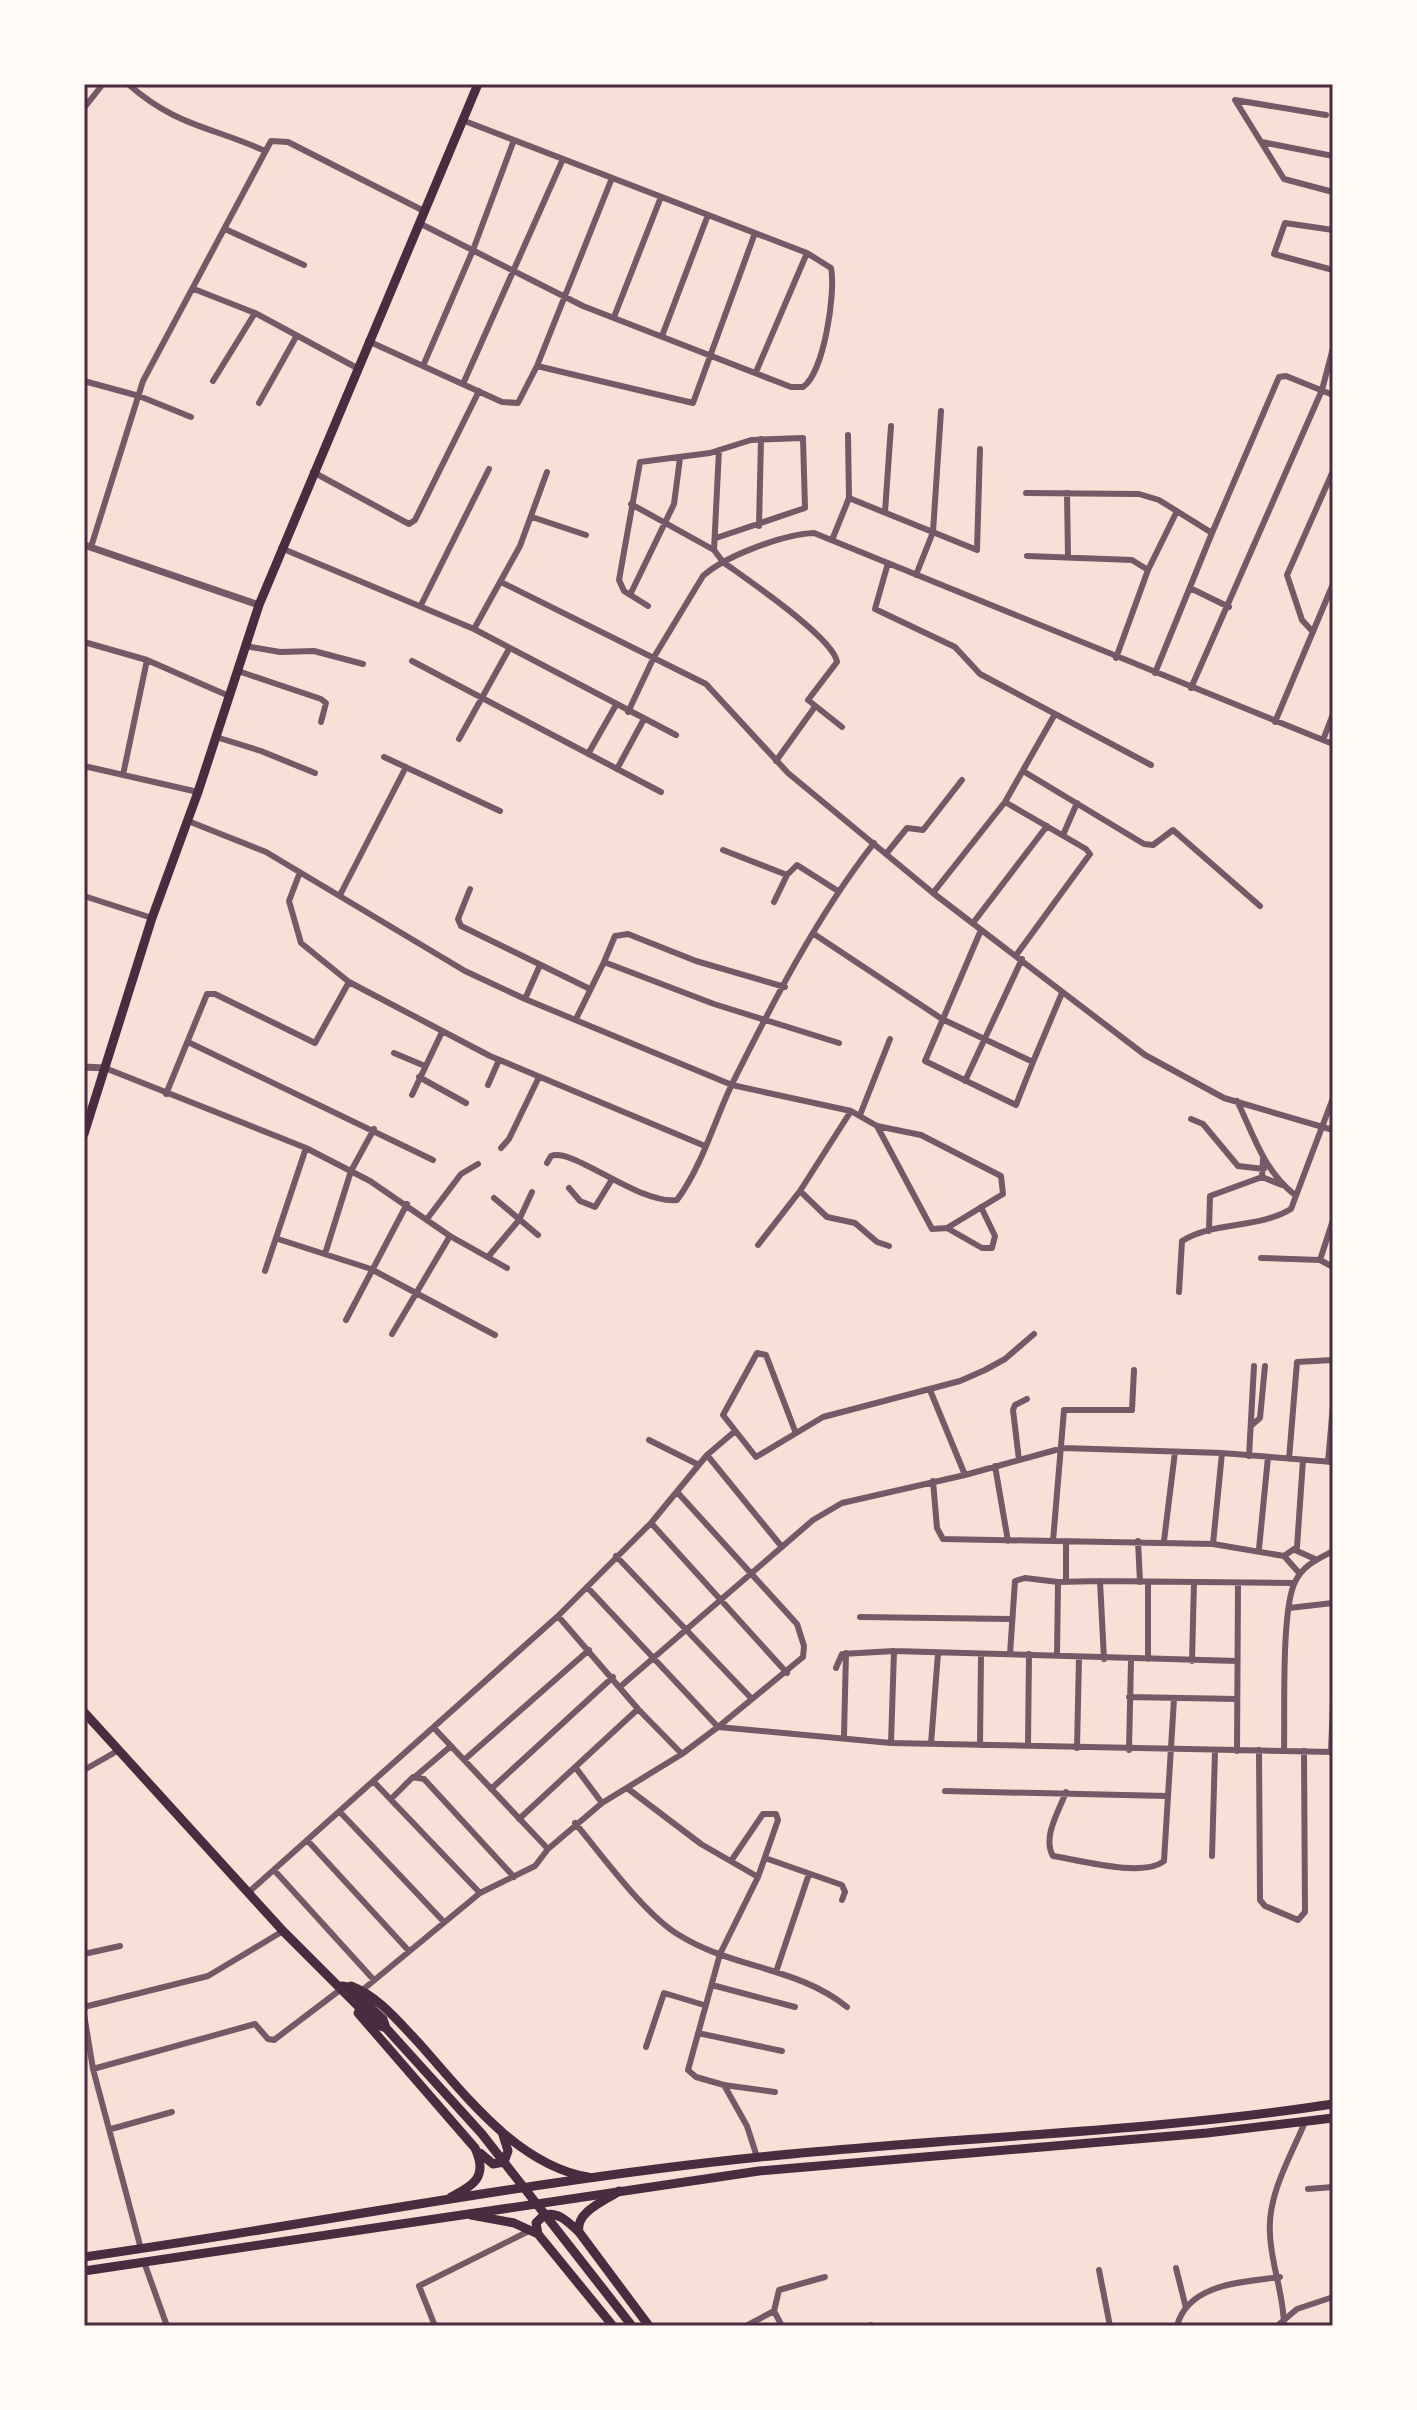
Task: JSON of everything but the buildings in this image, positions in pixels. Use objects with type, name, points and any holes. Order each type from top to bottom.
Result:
[{"type":"main road","points":[[84,1134],[152,918],[198,792],[259,605],[478,84]]},
{"type":"main road","points":[[84,1712],[250,1891],[283,1931],[376,2024],[386,2028]]},
{"type":"main road","points":[[339,1985],[389,2011],[502,2131],[521,2147],[562,2169],[599,2178]]},
{"type":"main road","points":[[339,1985],[490,2162],[504,2162],[508,2151],[502,2131]]},
{"type":"main road","points":[[359,1993],[506,2164],[632,2326]]},
{"type":"main road","points":[[84,2257],[599,2178],[757,2157],[1205,2120],[1333,2104]]},
{"type":"main road","points":[[84,2271],[759,2171],[1014,2150],[1333,2118]]},
{"type":"main road","points":[[1042,2133],[1032,2141],[1042,2147]]},
{"type":"main road","points":[[1013,2135],[1023,2140],[1014,2150]]},
{"type":"main road","points":[[441,2203],[470,2188],[480,2178],[482,2164],[475,2148]]},
{"type":"main road","points":[[579,2232],[578,2221],[584,2214],[622,2189]]},
{"type":"main road","points":[[534,2232],[538,2220],[550,2213],[579,2232],[649,2326]]},
{"type":"main road","points":[[468,2214],[534,2232],[613,2326]]},
{"type":"street","points":[[84,108],[103,84]]},
{"type":"street","points":[[128,84],[180,121],[265,151]]},
{"type":"street","points":[[1326,115],[1235,100],[1288,182],[1333,192]]},
{"type":"street","points":[[419,223],[614,317],[791,387],[809,384],[830,319],[831,268],[807,253],[462,120]]},
{"type":"street","points":[[259,605],[88,546],[160,343],[194,289],[271,141],[280,139],[424,211]]},
{"type":"street","points":[[423,366],[473,250],[514,140]]},
{"type":"street","points":[[1262,142],[1333,156]]},
{"type":"street","points":[[463,384],[517,270],[563,159]]},
{"type":"street","points":[[368,341],[502,402],[518,403],[537,366],[612,178]]},
{"type":"street","points":[[614,317],[661,197]]},
{"type":"street","points":[[662,336],[708,215]]},
{"type":"street","points":[[1333,230],[1285,223],[1274,254],[1333,270]]},
{"type":"street","points":[[225,229],[304,265]]},
{"type":"street","points":[[537,366],[690,404],[695,401],[755,233]]},
{"type":"street","points":[[756,372],[807,253]]},
{"type":"street","points":[[194,289],[255,313],[357,368]]},
{"type":"street","points":[[213,381],[255,313]]},
{"type":"street","points":[[259,403],[296,337]]},
{"type":"street","points":[[1191,688],[1322,390],[1333,348]]},
{"type":"street","points":[[1155,673],[1279,377],[1286,376],[1333,395]]},
{"type":"street","points":[[84,381],[139,396],[191,417]]},
{"type":"street","points":[[313,472],[409,524],[415,520],[479,391]]},
{"type":"street","points":[[916,575],[933,532],[941,411]]},
{"type":"street","points":[[885,512],[891,426]]},
{"type":"street","points":[[832,540],[842,522],[849,498],[848,435]]},
{"type":"street","points":[[648,606],[620,587],[619,580],[640,462],[719,450],[742,441],[803,438],[807,504],[804,509],[716,538]]},
{"type":"street","points":[[759,526],[761,439]]},
{"type":"street","points":[[849,498],[979,549],[980,449]]},
{"type":"street","points":[[714,550],[719,450]]},
{"type":"street","points":[[630,595],[677,493],[680,458]]},
{"type":"street","points":[[421,605],[489,469]]},
{"type":"street","points":[[1313,632],[1302,620],[1287,575],[1333,471]]},
{"type":"street","points":[[474,629],[532,517],[547,472]]},
{"type":"street","points":[[1026,493],[1139,494],[1177,511],[1212,533]]},
{"type":"street","points":[[1067,493],[1068,557]]},
{"type":"street","points":[[631,504],[714,550],[723,562],[797,616],[836,655],[837,662],[808,696],[814,708],[842,727]]},
{"type":"street","points":[[1116,658],[1148,570],[1177,511]]},
{"type":"street","points":[[532,517],[586,535]]},
{"type":"street","points":[[628,712],[693,587],[723,562],[805,533],[832,540],[1333,744]]},
{"type":"street","points":[[281,548],[474,629],[676,735]]},
{"type":"street","points":[[1027,556],[1132,560],[1148,570]]},
{"type":"street","points":[[888,563],[875,609],[955,647],[980,674],[1151,765]]},
{"type":"street","points":[[501,582],[654,657],[715,691],[732,715],[776,761],[933,893],[1145,1055],[1202,1088],[1333,1130]]},
{"type":"street","points":[[1275,722],[1333,584]]},
{"type":"street","points":[[1190,588],[1229,607]]},
{"type":"street","points":[[84,642],[147,660],[229,696]]},
{"type":"street","points":[[245,646],[280,652],[314,651],[363,664]]},
{"type":"street","points":[[459,739],[509,649]]},
{"type":"street","points":[[123,775],[147,660]]},
{"type":"street","points":[[412,661],[661,792]]},
{"type":"street","points":[[238,671],[321,699],[326,703],[321,722]]},
{"type":"street","points":[[588,754],[616,705]]},
{"type":"street","points":[[776,761],[814,708]]},
{"type":"street","points":[[933,893],[1005,802],[1055,714]]},
{"type":"street","points":[[1323,740],[1333,714]]},
{"type":"street","points":[[617,769],[644,719]]},
{"type":"street","points":[[216,737],[315,773]]},
{"type":"street","points":[[384,757],[500,811]]},
{"type":"street","points":[[84,766],[198,792]]},
{"type":"street","points":[[340,895],[406,767]]},
{"type":"street","points":[[1023,771],[1149,846],[1173,830],[1260,906]]},
{"type":"street","points":[[886,854],[907,828],[923,830],[962,780]]},
{"type":"street","points":[[965,1081],[1019,957],[1090,854],[1005,802]]},
{"type":"street","points":[[1063,835],[1077,803]]},
{"type":"street","points":[[188,821],[266,852],[465,971],[525,999],[732,1085],[851,1111],[877,1126],[921,1135],[1001,1176],[1003,1194],[947,1228],[932,1229],[877,1126]]},
{"type":"street","points":[[973,923],[1047,826]]},
{"type":"street","points":[[547,1163],[551,1156],[562,1154],[611,1181],[664,1200],[677,1200],[732,1085],[814,934],[838,891],[874,843]]},
{"type":"street","points":[[723,850],[787,875]]},
{"type":"street","points":[[774,902],[787,875],[799,865],[838,891]]},
{"type":"street","points":[[300,872],[289,901],[301,943],[349,982],[499,1060],[705,1146]]},
{"type":"street","points":[[470,889],[458,919],[461,926],[588,988]]},
{"type":"street","points":[[84,896],[152,918]]},
{"type":"street","points":[[981,930],[925,1061],[1018,1105],[1062,993]]},
{"type":"street","points":[[576,1019],[615,936],[628,934],[696,961],[785,987]]},
{"type":"street","points":[[814,934],[942,1019],[1033,1062]]},
{"type":"street","points":[[604,962],[767,1021],[839,1043]]},
{"type":"street","points":[[525,999],[540,965]]},
{"type":"street","points":[[166,1094],[205,997],[211,993],[315,1043],[349,982]]},
{"type":"street","points":[[412,1095],[442,1032]]},
{"type":"street","points":[[860,1115],[890,1039]]},
{"type":"street","points":[[188,1042],[414,1148],[433,1160]]},
{"type":"street","points":[[394,1053],[425,1066]]},
{"type":"street","points":[[488,1085],[499,1060]]},
{"type":"street","points":[[84,1067],[105,1068],[306,1148],[407,1204],[450,1236],[507,1268]]},
{"type":"street","points":[[419,1077],[466,1103]]},
{"type":"street","points":[[501,1148],[509,1139],[539,1077]]},
{"type":"street","points":[[1179,1292],[1180,1243],[1194,1234],[1288,1212],[1295,1203],[1295,1195],[1333,1098]]},
{"type":"street","points":[[1237,1101],[1263,1158],[1282,1185]]},
{"type":"street","points":[[758,1245],[800,1191],[851,1111]]},
{"type":"street","points":[[1191,1119],[1203,1124],[1238,1166],[1245,1182]]},
{"type":"street","points":[[325,1254],[351,1171],[374,1129]]},
{"type":"street","points":[[265,1271],[306,1148]]},
{"type":"street","points":[[1263,1158],[1263,1173]]},
{"type":"street","points":[[427,1219],[461,1174],[478,1164]]},
{"type":"street","points":[[1238,1166],[1263,1173],[1295,1195]]},
{"type":"street","points":[[1209,1231],[1210,1196],[1263,1173]]},
{"type":"street","points":[[569,1188],[580,1201],[595,1207],[611,1181]]},
{"type":"street","points":[[800,1191],[827,1217],[855,1223],[877,1242],[889,1246]]},
{"type":"street","points":[[488,1257],[519,1220],[532,1192]]},
{"type":"street","points":[[494,1198],[538,1235]]},
{"type":"street","points":[[346,1320],[407,1204]]},
{"type":"street","points":[[947,1228],[982,1248],[995,1247],[995,1236],[981,1207]]},
{"type":"street","points":[[1320,1260],[1333,1220]]},
{"type":"street","points":[[392,1334],[450,1236]]},
{"type":"street","points":[[278,1239],[371,1269],[495,1335]]},
{"type":"street","points":[[1261,1258],[1320,1260],[1333,1267]]},
{"type":"street","points":[[795,1431],[766,1355],[759,1352],[724,1411],[724,1422],[756,1457],[795,1431],[836,1413],[930,1390],[985,1370],[1005,1359],[1034,1334]]},
{"type":"street","points":[[1289,1459],[1297,1362],[1333,1360]]},
{"type":"street","points":[[1249,1456],[1254,1366]]},
{"type":"street","points":[[1252,1425],[1260,1418],[1265,1366]]},
{"type":"street","points":[[1053,1541],[1066,1408],[1132,1410],[1134,1370]]},
{"type":"street","points":[[930,1390],[965,1475]]},
{"type":"street","points":[[1019,1460],[1013,1410],[1015,1405],[1027,1399]]},
{"type":"street","points":[[621,1686],[833,1505],[965,1475],[1063,1448],[1222,1453],[1330,1462],[1333,1405]]},
{"type":"street","points":[[250,1891],[558,1616],[651,1523],[707,1455],[734,1432]]},
{"type":"street","points":[[649,1440],[699,1465]]},
{"type":"street","points":[[1164,1541],[1175,1452]]},
{"type":"street","points":[[1213,1544],[1222,1453]]},
{"type":"street","points":[[707,1455],[782,1547]]},
{"type":"street","points":[[1259,1549],[1268,1457]]},
{"type":"street","points":[[1295,1550],[1303,1460]]},
{"type":"street","points":[[995,1466],[1008,1541]]},
{"type":"street","points":[[933,1481],[937,1528],[943,1539],[1213,1544],[1259,1549],[1284,1556],[1300,1574]]},
{"type":"street","points":[[359,1993],[480,1893],[535,1866],[575,1823],[682,1754],[787,1673],[803,1657],[804,1646],[797,1624],[678,1493]]},
{"type":"street","points":[[651,1523],[718,1601],[787,1673]]},
{"type":"street","points":[[1057,1655],[1066,1541]]},
{"type":"street","points":[[1138,1541],[1140,1582]]},
{"type":"street","points":[[1284,1556],[1295,1550]]},
{"type":"street","points":[[1295,1550],[1315,1559]]},
{"type":"street","points":[[1284,1751],[1289,1608],[1294,1583],[1315,1559],[1333,1551]]},
{"type":"street","points":[[616,1556],[751,1698]]},
{"type":"street","points":[[1010,1654],[1015,1581],[1025,1578],[1062,1582],[1294,1583]]},
{"type":"street","points":[[1100,1581],[1104,1659]]},
{"type":"street","points":[[1148,1582],[1148,1659]]},
{"type":"street","points":[[1192,1661],[1194,1582]]},
{"type":"street","points":[[1237,1751],[1238,1583]]},
{"type":"street","points":[[587,1587],[718,1727],[844,1736],[891,1743],[1332,1752],[1333,1699]]},
{"type":"street","points":[[1289,1608],[1333,1603]]},
{"type":"street","points":[[558,1616],[638,1709],[682,1754]]},
{"type":"street","points":[[860,1617],[1010,1619]]},
{"type":"street","points":[[464,1760],[589,1650]]},
{"type":"street","points":[[836,1668],[839,1658],[846,1653],[894,1651],[1237,1661]]},
{"type":"street","points":[[891,1743],[894,1651]]},
{"type":"street","points":[[844,1736],[846,1653]]},
{"type":"street","points":[[931,1744],[938,1653]]},
{"type":"street","points":[[1028,1745],[1029,1654]]},
{"type":"street","points":[[980,1745],[981,1655]]},
{"type":"street","points":[[1077,1748],[1079,1657]]},
{"type":"street","points":[[1129,1750],[1131,1660]]},
{"type":"street","points":[[491,1789],[613,1677]]},
{"type":"street","points":[[1129,1697],[1236,1699]]},
{"type":"street","points":[[1066,1792],[1048,1838],[1048,1847],[1053,1856],[1119,1867],[1156,1867],[1164,1861],[1174,1699]]},
{"type":"street","points":[[519,1819],[638,1709]]},
{"type":"street","points":[[84,1729],[95,1725]]},
{"type":"street","points":[[434,1728],[548,1849]]},
{"type":"street","points":[[391,1799],[451,1746]]},
{"type":"street","points":[[84,1770],[119,1750]]},
{"type":"street","points":[[1259,1750],[1260,1900],[1265,1906],[1298,1920],[1305,1912],[1304,1751]]},
{"type":"street","points":[[1212,1856],[1215,1752]]},
{"type":"street","points":[[576,1768],[602,1803]]},
{"type":"street","points":[[417,1775],[514,1877]]},
{"type":"street","points":[[374,1782],[480,1893]]},
{"type":"street","points":[[627,1788],[701,1844],[758,1877]]},
{"type":"street","points":[[945,1791],[1167,1796]]},
{"type":"street","points":[[340,1812],[444,1922]]},
{"type":"street","points":[[731,1861],[767,1812],[776,1814],[778,1820],[758,1877],[720,1954],[688,2070],[696,2077],[724,2085],[775,2092]]},
{"type":"street","points":[[575,1823],[679,1936],[720,1954],[810,1983],[847,2007]]},
{"type":"street","points":[[307,1840],[408,1950]]},
{"type":"street","points":[[765,1858],[842,1885],[845,1892],[842,1900]]},
{"type":"street","points":[[274,1870],[373,1979]]},
{"type":"street","points":[[776,1972],[809,1874]]},
{"type":"street","points":[[84,2007],[208,1976],[283,1931]]},
{"type":"street","points":[[84,1954],[120,1946]]},
{"type":"street","points":[[93,2069],[255,2024],[268,2039],[274,2040],[339,1985]]},
{"type":"street","points":[[712,1985],[795,2007]]},
{"type":"street","points":[[646,2047],[664,1993],[704,2005]]},
{"type":"street","points":[[84,2014],[87,2051],[111,2129],[141,2249]]},
{"type":"street","points":[[698,2033],[782,2051]]},
{"type":"street","points":[[724,2085],[747,2126],[757,2157]]},
{"type":"street","points":[[111,2129],[172,2112]]},
{"type":"street","points":[[1282,2324],[1280,2277],[1269,2233],[1271,2209],[1305,2122]]},
{"type":"street","points":[[1308,2189],[1333,2187]]},
{"type":"street","points":[[435,2326],[419,2286],[534,2232]]},
{"type":"street","points":[[144,2262],[156,2304],[167,2326]]},
{"type":"street","points":[[1176,2268],[1186,2308]]},
{"type":"street","points":[[1099,2270],[1110,2326]]},
{"type":"street","points":[[782,2326],[774,2311],[779,2290],[825,2277]]},
{"type":"street","points":[[1177,2326],[1186,2308],[1214,2288],[1280,2277]]},
{"type":"street","points":[[1282,2324],[1304,2305],[1333,2297]]},
{"type":"street","points":[[746,2326],[774,2311]]}]
